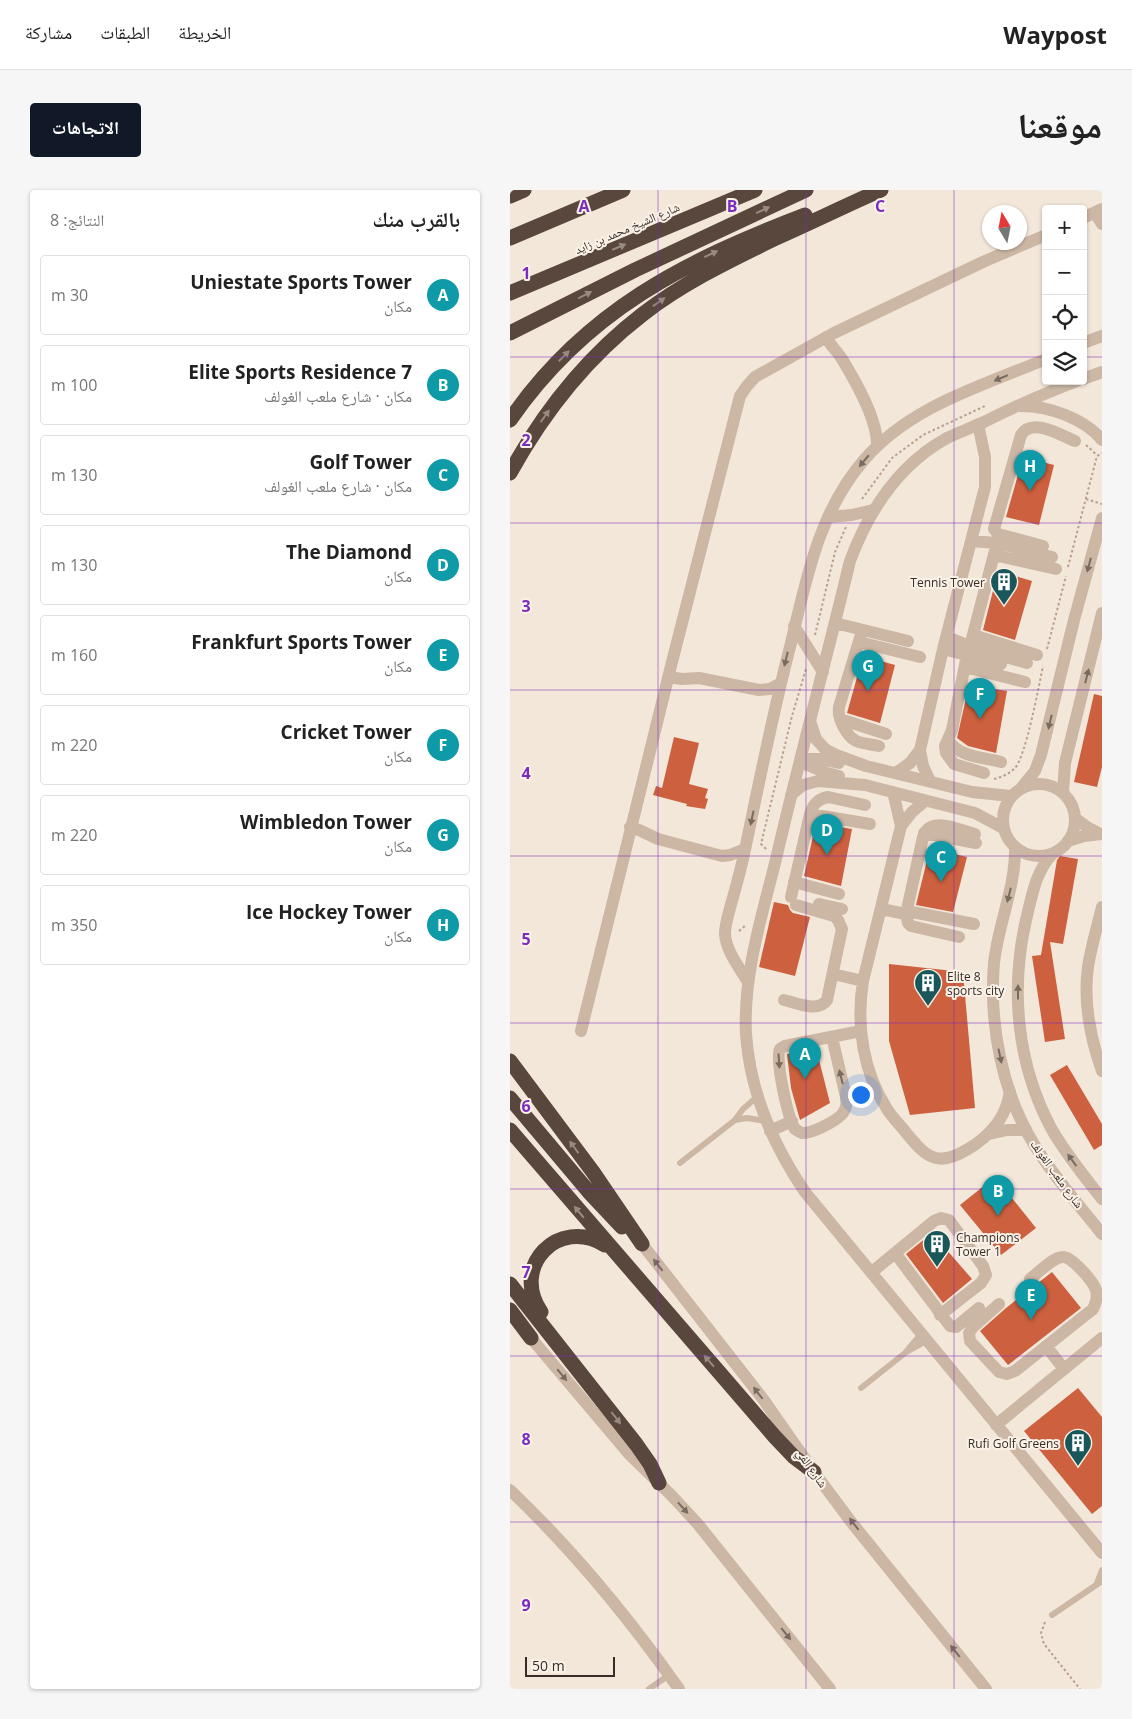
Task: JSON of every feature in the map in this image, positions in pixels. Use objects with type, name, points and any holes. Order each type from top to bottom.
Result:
[{"type":"highway","points":[[510,196],[524,190]]},
{"type":"highway","points":[[510,238],[623,190]]},
{"type":"highway","name":"شارع الشيخ محمد بن زايد","points":[[510,293],[756,190]]},
{"type":"highway","points":[[510,333],[635,270],[806,190]]},
{"type":"highway","points":[[510,420],[532,391],[567,353],[605,319],[647,289],[692,263],[749,237],[816,211],[880,190]]},
{"type":"highway","points":[[510,472],[537,428],[570,384],[607,344],[644,313],[683,286],[725,263],[880,190]]},
{"type":"highway","points":[[510,1062],[588,1165],[642,1244]]},
{"type":"highway","points":[[510,1098],[589,1192],[642,1244]]},
{"type":"highway","points":[[510,1130],[775,1437],[794,1457],[814,1472]]},
{"type":"highway","points":[[566,1355],[554,1329],[533,1299],[530,1283],[533,1268],[546,1248],[568,1237],[583,1236],[591,1238],[612,1250]]},
{"type":"highway","points":[[510,1284],[644,1454],[659,1483]]},
{"type":"highway","points":[[510,1310],[531,1338]]},
{"type":"highway","points":[[510,1319],[531,1338]]},
{"type":"street","points":[[1093,213],[1102,224]]},
{"type":"street","points":[[581,1031],[669,671],[740,396],[755,377],[830,335],[985,261],[1042,237]]},
{"type":"street","points":[[830,335],[871,413],[876,431],[877,446]]},
{"type":"street","points":[[1087,342],[1102,336]]},
{"type":"street","points":[[748,982],[727,946],[725,934],[794,626],[812,557],[828,517],[850,478],[877,446],[901,426],[935,406],[1042,361]]},
{"type":"street","points":[[1087,378],[1102,372]]},
{"type":"street","points":[[1067,385],[1016,406],[946,439],[918,458],[893,482],[873,510],[860,534],[850,561],[752,960],[748,982],[746,1035],[758,1096],[768,1126],[788,1166],[806,1192],[1102,1553]]},
{"type":"street","points":[[1016,406],[1041,407],[1052,410],[1084,425],[1096,433],[1102,440]]},
{"type":"street","points":[[871,413],[886,423],[901,426]]},
{"type":"street","points":[[930,781],[923,766],[920,750],[945,643],[985,488],[986,457],[978,424]]},
{"type":"street","points":[[1043,546],[996,533],[994,526],[1005,493],[1020,435],[1027,428],[1040,427],[1075,441]]},
{"type":"street","points":[[985,488],[1005,493]]},
{"type":"street","points":[[828,517],[852,515],[873,510]]},
{"type":"street","points":[[1022,787],[1033,784],[1054,786],[1063,792],[1071,803],[1075,818],[1073,833],[1061,848],[1052,854],[1032,856],[1015,847],[1010,842],[1003,828],[1003,811],[1011,796],[1036,771],[1102,518]]},
{"type":"street","points":[[971,541],[1061,567]]},
{"type":"street","points":[[984,773],[954,764],[945,749],[952,730],[968,651],[995,549]]},
{"type":"street","points":[[1063,792],[1065,764],[1102,613]]},
{"type":"street","points":[[835,623],[860,637],[920,657]]},
{"type":"street","points":[[794,626],[823,672]]},
{"type":"street","points":[[860,637],[908,641]]},
{"type":"street","points":[[860,637],[839,707],[840,719],[852,740],[879,746]]},
{"type":"street","points":[[945,643],[1025,672]]},
{"type":"street","points":[[968,651],[1043,656]]},
{"type":"street","points":[[669,671],[685,670],[699,678],[759,690],[770,689],[781,683]]},
{"type":"street","points":[[759,690],[775,708]]},
{"type":"street","points":[[840,719],[886,734]]},
{"type":"street","points":[[810,721],[816,739],[825,749],[836,755],[866,766],[972,792],[1011,796]]},
{"type":"street","points":[[948,740],[953,748],[960,752],[1001,762]]},
{"type":"street","points":[[896,773],[910,763],[920,750]]},
{"type":"street","points":[[800,760],[821,759],[854,766],[866,766]]},
{"type":"street","points":[[800,760],[827,773],[865,785]]},
{"type":"street","points":[[791,796],[803,785],[818,780],[865,785],[976,813],[1003,828]]},
{"type":"street","points":[[893,792],[902,826]]},
{"type":"street","points":[[793,901],[794,882],[814,804],[828,797],[865,805]]},
{"type":"street","points":[[925,800],[912,812],[902,826],[863,981],[860,1011],[866,1061],[887,1110],[922,1152],[938,1159],[947,1159],[955,1156],[967,1150],[988,1134],[1006,1111],[1010,1092]]},
{"type":"street","points":[[810,814],[870,824]]},
{"type":"street","points":[[1075,818],[1102,834]]},
{"type":"street","points":[[959,937],[911,926],[908,923],[907,913],[924,833],[931,826],[939,825],[975,839]]},
{"type":"street","points":[[629,833],[639,830],[658,839],[722,856],[745,849]]},
{"type":"street","points":[[1068,841],[1084,836],[1102,834]]},
{"type":"street","name":"شارع ملعب الغولف","points":[[1015,847],[1015,869],[994,961],[993,988],[997,1040],[1002,1067],[1026,1130],[1049,1167],[1102,1234]]},
{"type":"street","name":"شارع ملعب الغولف","points":[[1052,854],[1039,871],[1019,959],[1020,1032],[1030,1079],[1051,1128],[1070,1158],[1102,1199]]},
{"type":"street","points":[[722,856],[729,862],[738,877]]},
{"type":"street","points":[[794,882],[839,894]]},
{"type":"street","points":[[768,891],[834,916],[841,924],[842,929],[828,1000],[823,1006],[816,1007],[784,1000]]},
{"type":"street","points":[[793,901],[842,909]]},
{"type":"street","points":[[1102,907],[1088,967],[1086,997],[1089,1024],[1102,1071]]},
{"type":"street","points":[[881,909],[974,924]]},
{"type":"street","points":[[833,974],[863,981]]},
{"type":"street","points":[[832,1037],[846,1097],[845,1111],[838,1118],[806,1133],[798,1131],[792,1121],[783,1087],[778,1052],[785,1046],[861,1031]]},
{"type":"street","points":[[768,1126],[792,1121]]},
{"type":"street","points":[[988,1134],[1007,1130],[1026,1130]]},
{"type":"street","points":[[1079,1204],[1089,1209],[1102,1224]]},
{"type":"street","points":[[872,1272],[937,1218],[946,1218],[983,1266],[986,1275],[981,1283],[944,1320]]},
{"type":"street","name":"شارع الفي","points":[[642,1244],[763,1399],[852,1523],[986,1689]]},
{"type":"street","points":[[895,1253],[951,1327],[956,1327],[976,1306]]},
{"type":"street","points":[[999,1304],[973,1327],[969,1333],[971,1344],[995,1370],[1007,1374],[1015,1372],[1093,1309],[1097,1298],[1095,1287],[1074,1262],[1066,1257],[1056,1258],[1030,1279]]},
{"type":"street","points":[[531,1338],[629,1454],[696,1523],[830,1689]]},
{"type":"street","points":[[996,1424],[1102,1338]]},
{"type":"street","points":[[1046,1346],[1064,1369]]},
{"type":"street","points":[[510,1490],[530,1509],[591,1576],[648,1646],[679,1689]]},
{"type":"lane","points":[[680,1163],[735,1120],[743,1109],[758,1096]]},
{"type":"lane","points":[[735,1120],[754,1118],[768,1126]]},
{"type":"lane","points":[[861,1388],[925,1337]]},
{"type":"lane","points":[[1052,1615],[1100,1582],[1102,1570]]},
{"type":"lane","points":[[648,1689],[669,1674]]},
{"type":"path","points":[[990,795],[992,780],[1005,776],[1016,767],[1023,750],[1061,567],[1086,499],[1097,456],[1102,453]]},
{"type":"path","points":[[1086,499],[1102,504]]},
{"type":"path","points":[[1052,1615],[1044,1622],[1042,1639],[1080,1689]]},
{"type":"building","points":[[1023,457],[1054,465],[1039,525],[1006,517]]},
{"type":"building","name":"Tennis Tower","points":[[998,571],[1032,581],[1015,640],[983,630]]},
{"type":"building","points":[[863,656],[895,665],[880,723],[847,713]]},
{"type":"building","points":[[969,685],[1007,691],[996,753],[968,746],[957,738]]},
{"type":"building","points":[[1094,694],[1102,696],[1102,767],[1097,787],[1074,782]]},
{"type":"building","points":[[674,737],[699,743],[689,784],[708,789],[705,798],[708,799],[705,809],[686,806],[687,804],[653,795],[656,786],[662,788]]},
{"type":"building","points":[[816,823],[852,829],[841,886],[804,876]]},
{"type":"building","points":[[930,848],[967,857],[953,912],[916,905]]},
{"type":"building","points":[[1060,856],[1078,859],[1063,944],[1050,942],[1065,1039],[1045,1042],[1032,956],[1041,955],[1057,860]]},
{"type":"building","points":[[774,902],[788,905],[793,913],[810,917],[795,976],[759,967]]},
{"type":"building","name":"Elite 8 sports city","points":[[889,964],[963,972],[975,1108],[910,1115],[889,1041]]},
{"type":"building","points":[[816,1048],[830,1103],[800,1120],[791,1088],[787,1054]]},
{"type":"building","points":[[1067,1065],[1102,1124],[1102,1145],[1094,1150],[1050,1075]]},
{"type":"building","points":[[995,1177],[1036,1228],[1001,1255],[960,1205]]},
{"type":"building","name":"Champions Tower 1","points":[[932,1233],[972,1279],[943,1303],[906,1254]]},
{"type":"building","points":[[1052,1272],[1081,1308],[1008,1365],[980,1331]]},
{"type":"building","name":"Rufi Golf Greens","points":[[1078,1388],[1102,1417],[1102,1506],[1092,1514],[1024,1431]]},
{"type":"place","name":"Ice Hockey Tower","points":[[1030,491]]},
{"type":"place","name":"Tennis Tower","points":[[1004,606]]},
{"type":"place","name":"Wimbledon Tower","points":[[868,691]]},
{"type":"place","name":"Cricket Tower","points":[[980,719]]},
{"type":"place","name":"The Diamond","points":[[827,855]]},
{"type":"place","name":"Golf Tower","points":[[941,882]]},
{"type":"place","name":"Elite 8 sports city","points":[[928,1007]]},
{"type":"place","name":"Uniestate Sports Tower","points":[[805,1079]]},
{"type":"place","name":"Elite Sports Residence 7","points":[[998,1216]]},
{"type":"place","name":"Champions Tower 1","points":[[937,1268]]},
{"type":"place","name":"Frankfurt Sports Tower","points":[[1031,1320]]},
{"type":"place","name":"Rufi Golf Greens","points":[[1078,1467]]}]
